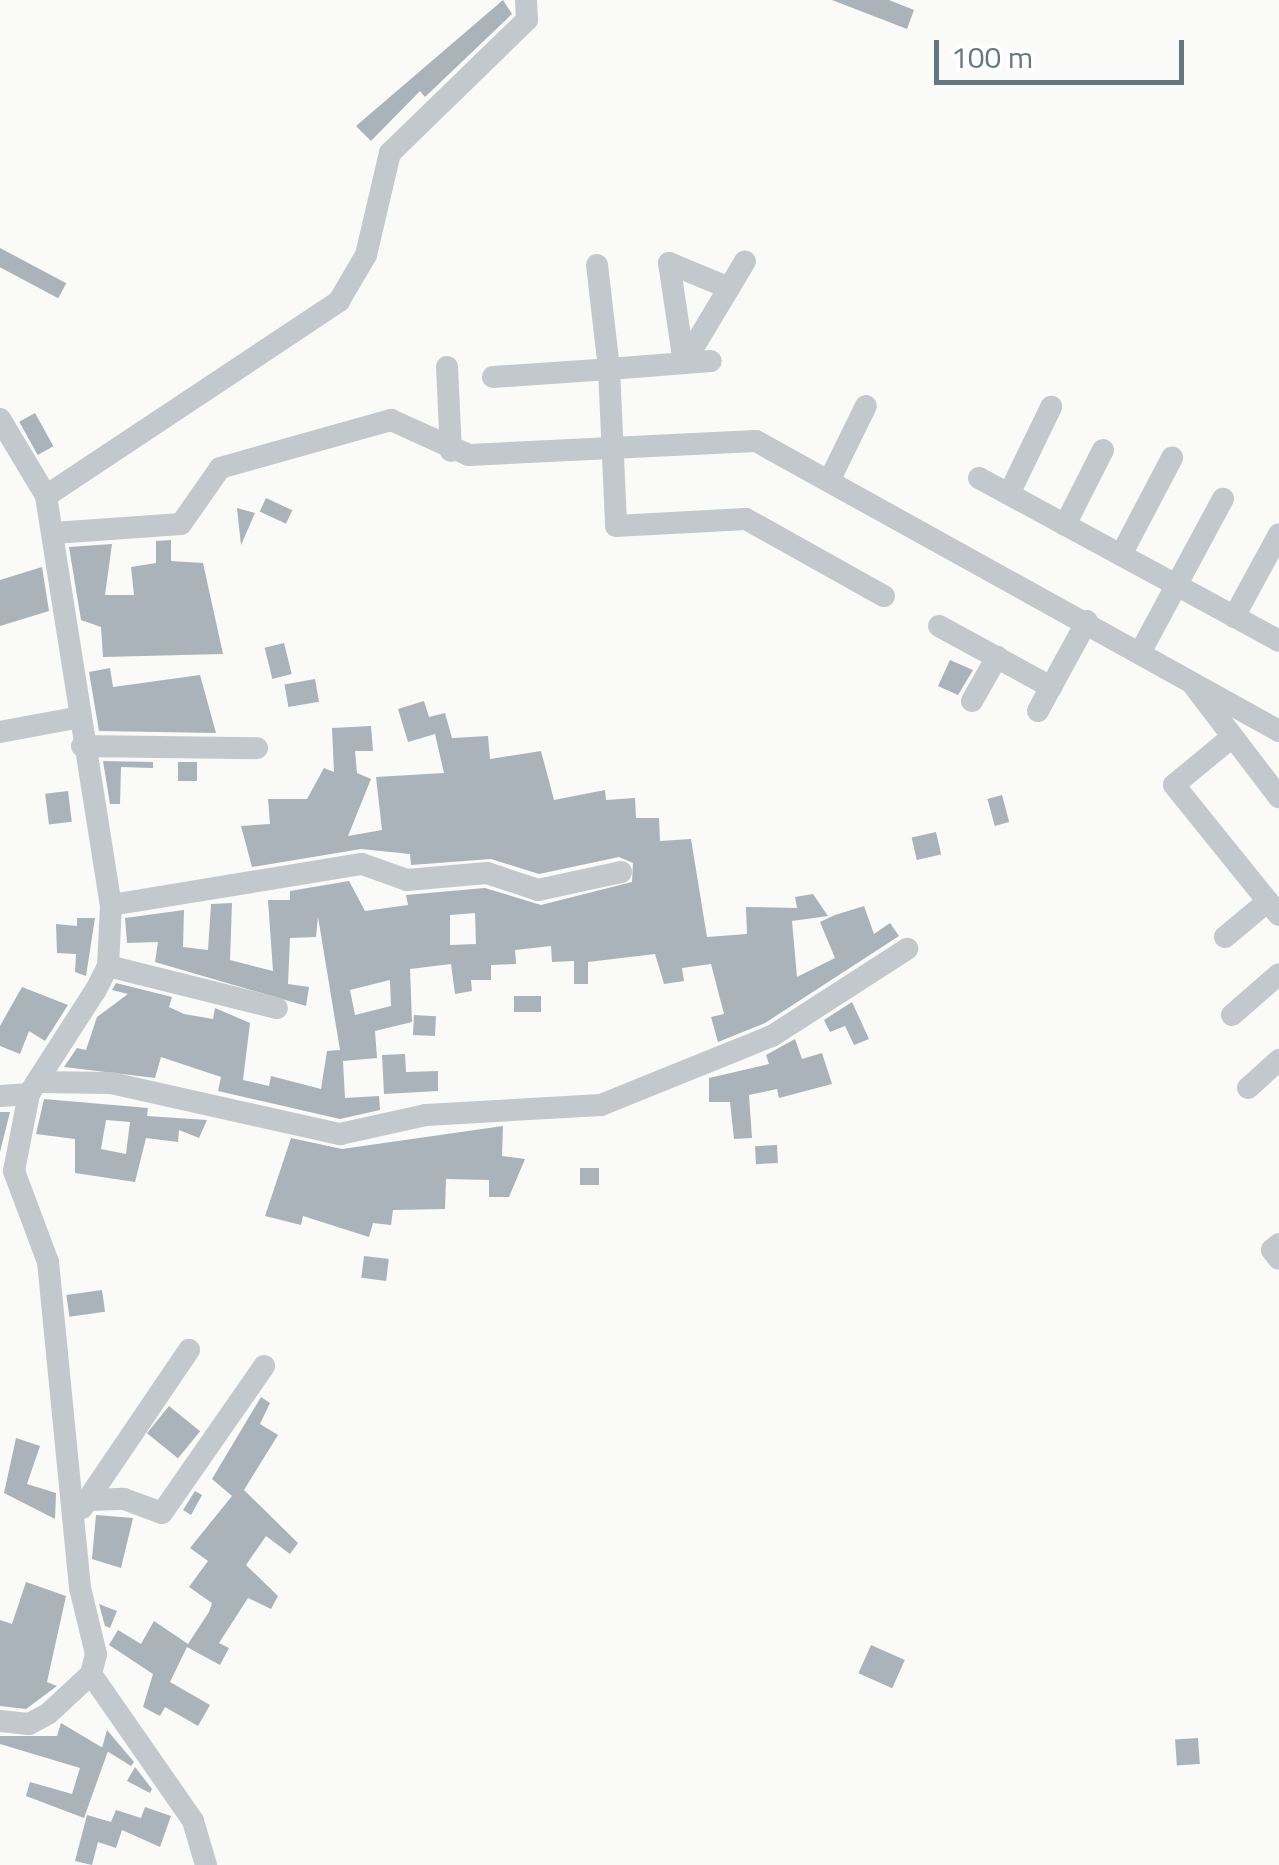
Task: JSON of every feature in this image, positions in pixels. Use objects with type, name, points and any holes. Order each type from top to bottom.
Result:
[{"type":"street","points":[[46,496],[340,300],[366,255],[390,153],[527,20],[526,0]]},
{"type":"street","points":[[684,363],[745,260]]},
{"type":"street","points":[[684,363],[669,263],[729,288]]},
{"type":"street","points":[[597,265],[609,369],[616,526],[746,519],[884,596]]},
{"type":"street","points":[[494,377],[711,361]]},
{"type":"street","points":[[447,367],[451,451]]},
{"type":"street","points":[[831,478],[866,406]]},
{"type":"street","points":[[1009,494],[1051,408]]},
{"type":"street","points":[[0,419],[46,496],[81,717],[82,746],[111,905],[108,966],[33,1088],[14,1171],[48,1262],[82,1507],[91,1674],[193,1821],[206,1865]]},
{"type":"street","points":[[54,533],[181,524],[220,468],[378,422],[397,422],[451,451],[756,440],[1141,650],[1279,731]]},
{"type":"street","points":[[1065,524],[1103,450]]},
{"type":"street","points":[[1121,555],[1172,458]]},
{"type":"street","points":[[979,478],[1279,641]]},
{"type":"street","points":[[1141,650],[1223,499]]},
{"type":"street","points":[[1234,617],[1279,534]]},
{"type":"street","points":[[1038,711],[1087,621]]},
{"type":"street","points":[[939,626],[1051,686]]},
{"type":"street","points":[[972,701],[997,657]]},
{"type":"street","points":[[1186,676],[1279,796]]},
{"type":"street","points":[[0,732],[81,717]]},
{"type":"street","points":[[1225,937],[1274,908],[1174,785],[1232,737]]},
{"type":"street","points":[[82,746],[256,748]]},
{"type":"street","points":[[111,905],[362,864],[407,880],[478,872],[538,890],[620,872]]},
{"type":"street","points":[[0,1096],[33,1088],[111,1083],[340,1134],[426,1114],[601,1106],[772,1036],[907,949]]},
{"type":"street","points":[[108,966],[277,1008]]},
{"type":"street","points":[[1232,1014],[1279,974]]},
{"type":"street","points":[[1248,1088],[1279,1060]]},
{"type":"street","points":[[1279,1244],[1272,1250],[1279,1260]]},
{"type":"street","points":[[82,1507],[188,1350]]},
{"type":"street","points":[[82,1507],[164,1512],[264,1366]]},
{"type":"street","points":[[0,1720],[38,1722],[91,1674]]},
{"type":"building","points":[[503,0],[512,14],[425,97],[420,91],[371,141],[356,126]]},
{"type":"building","points":[[832,0],[889,0],[914,10],[907,29]]},
{"type":"building","points":[[0,248],[66,283],[58,298],[0,267]]},
{"type":"building","points":[[35,413],[53,446],[38,455],[19,422]]},
{"type":"building","points":[[266,498],[292,510],[286,524],[260,512]]},
{"type":"building","points":[[237,508],[255,513],[241,545]]},
{"type":"building","points":[[171,540],[171,561],[203,563],[223,654],[103,657],[101,627],[81,620],[69,547],[112,544],[105,595],[134,595],[131,567],[156,563],[156,541]]},
{"type":"building","points":[[42,567],[49,611],[0,626],[0,580]]},
{"type":"building","points":[[284,643],[292,674],[272,679],[265,648]]},
{"type":"building","points":[[950,660],[973,670],[958,695],[938,686]]},
{"type":"building","points":[[110,668],[113,687],[200,675],[216,733],[99,731],[89,672]]},
{"type":"building","points":[[315,679],[319,702],[288,707],[284,684]]},
{"type":"building","points":[[424,701],[429,717],[445,713],[452,738],[488,736],[490,759],[541,751],[554,800],[605,790],[606,800],[635,798],[636,818],[659,818],[660,841],[691,839],[707,937],[747,934],[746,907],[797,908],[795,897],[813,894],[828,916],[792,921],[797,977],[835,958],[820,922],[835,915],[864,906],[874,934],[890,923],[899,936],[765,1023],[718,1042],[711,1017],[724,1014],[711,964],[682,968],[684,981],[664,984],[655,954],[588,962],[588,984],[574,984],[574,961],[552,962],[551,946],[515,950],[516,964],[491,965],[491,980],[471,980],[472,991],[455,994],[451,964],[410,969],[412,1022],[375,1031],[377,1058],[343,1061],[345,1098],[379,1096],[380,1110],[340,1119],[218,1091],[221,1077],[161,1057],[155,1078],[64,1067],[77,1048],[86,1050],[97,1017],[128,994],[112,990],[116,983],[172,997],[169,1007],[184,1014],[213,1019],[215,1008],[250,1023],[243,1080],[269,1086],[271,1076],[321,1089],[327,1051],[340,1050],[318,917],[316,937],[290,938],[288,984],[309,987],[306,1006],[155,962],[158,942],[127,943],[125,918],[184,910],[183,947],[208,950],[211,904],[232,903],[230,960],[273,971],[268,900],[290,900],[290,891],[349,881],[365,911],[408,905],[406,895],[485,888],[541,905],[632,882],[633,863],[619,857],[539,874],[491,859],[411,865],[410,854],[361,849],[252,867],[241,826],[270,824],[268,799],[307,799],[324,768],[334,772],[332,728],[371,726],[373,751],[355,751],[357,773],[371,779],[348,836],[382,830],[376,777],[444,773],[435,734],[408,742],[398,709]],"holes":[[[475,913],[476,944],[450,945],[450,915]],[[390,980],[391,1006],[355,1015],[350,990]]]},
{"type":"building","points":[[103,761],[153,762],[153,768],[121,767],[120,804],[110,804]]},
{"type":"building","points":[[178,762],[197,762],[197,781],[178,781]]},
{"type":"building","points":[[68,791],[72,822],[49,825],[45,794]]},
{"type":"building","points":[[1002,795],[1009,822],[995,826],[988,799]]},
{"type":"building","points":[[936,832],[941,854],[917,860],[912,838]]},
{"type":"building","points":[[77,918],[95,918],[86,976],[75,972],[76,954],[57,953],[56,924],[77,926]]},
{"type":"building","points":[[22,987],[68,1005],[45,1041],[29,1031],[20,1054],[0,1046],[0,1026]]},
{"type":"building","points":[[514,996],[541,996],[541,1012],[514,1012]]},
{"type":"building","points":[[852,1002],[869,1039],[854,1045],[845,1026],[830,1032],[824,1020]]},
{"type":"building","points":[[414,1015],[436,1016],[435,1036],[413,1035]]},
{"type":"building","points":[[795,1039],[802,1059],[822,1053],[832,1084],[779,1098],[777,1089],[749,1095],[752,1138],[734,1139],[730,1102],[709,1102],[709,1078],[769,1064],[766,1055]]},
{"type":"building","points":[[405,1054],[406,1072],[438,1071],[438,1091],[384,1094],[382,1055]]},
{"type":"building","points":[[44,1099],[148,1108],[147,1116],[207,1120],[199,1138],[179,1130],[178,1142],[146,1138],[135,1182],[75,1173],[75,1139],[36,1134]],"holes":[[[106,1120],[130,1122],[126,1154],[101,1149]]]},
{"type":"building","points":[[0,1112],[10,1112],[0,1152]]},
{"type":"building","points":[[503,1126],[502,1156],[525,1159],[509,1197],[489,1197],[489,1180],[446,1179],[445,1209],[393,1210],[391,1225],[373,1223],[369,1237],[303,1216],[301,1225],[265,1216],[291,1138],[342,1149]]},
{"type":"building","points":[[777,1145],[778,1163],[756,1164],[755,1146]]},
{"type":"building","points":[[580,1168],[599,1168],[599,1185],[580,1185]]},
{"type":"building","points":[[364,1256],[389,1259],[386,1281],[361,1278]]},
{"type":"building","points":[[102,1290],[105,1312],[69,1317],[66,1295]]},
{"type":"building","points":[[261,1397],[270,1403],[260,1424],[278,1435],[244,1490],[298,1543],[290,1554],[266,1536],[246,1565],[278,1596],[271,1609],[248,1598],[219,1643],[229,1648],[220,1665],[187,1647],[170,1682],[210,1705],[198,1726],[165,1707],[160,1716],[143,1707],[153,1674],[109,1645],[118,1630],[141,1644],[154,1621],[188,1644],[209,1612],[212,1603],[189,1587],[208,1561],[190,1548],[232,1496],[212,1479]]},
{"type":"building","points":[[169,1406],[200,1431],[178,1458],[147,1433]]},
{"type":"building","points":[[16,1438],[40,1446],[27,1484],[56,1493],[55,1519],[4,1493]]},
{"type":"building","points":[[195,1491],[202,1495],[191,1515],[183,1510]]},
{"type":"building","points":[[96,1515],[133,1518],[121,1568],[92,1559]]},
{"type":"building","points":[[26,1582],[66,1596],[47,1682],[57,1686],[26,1709],[0,1706],[0,1620],[12,1624]]},
{"type":"building","points":[[99,1604],[117,1611],[110,1628],[105,1626]]},
{"type":"building","points":[[871,1645],[905,1660],[892,1688],[858,1673]]},
{"type":"building","points":[[61,1723],[108,1751],[84,1818],[26,1796],[30,1782],[72,1794],[80,1768],[0,1744],[0,1736],[57,1736]]},
{"type":"building","points":[[107,1730],[134,1762],[131,1766],[102,1748]]},
{"type":"building","points":[[1198,1738],[1200,1764],[1177,1766],[1175,1740]]},
{"type":"building","points":[[135,1767],[152,1789],[150,1793],[127,1781]]},
{"type":"building","points":[[145,1807],[171,1816],[160,1847],[122,1830],[116,1848],[98,1842],[92,1865],[75,1861],[87,1815],[111,1822],[116,1810],[141,1818]]}]
